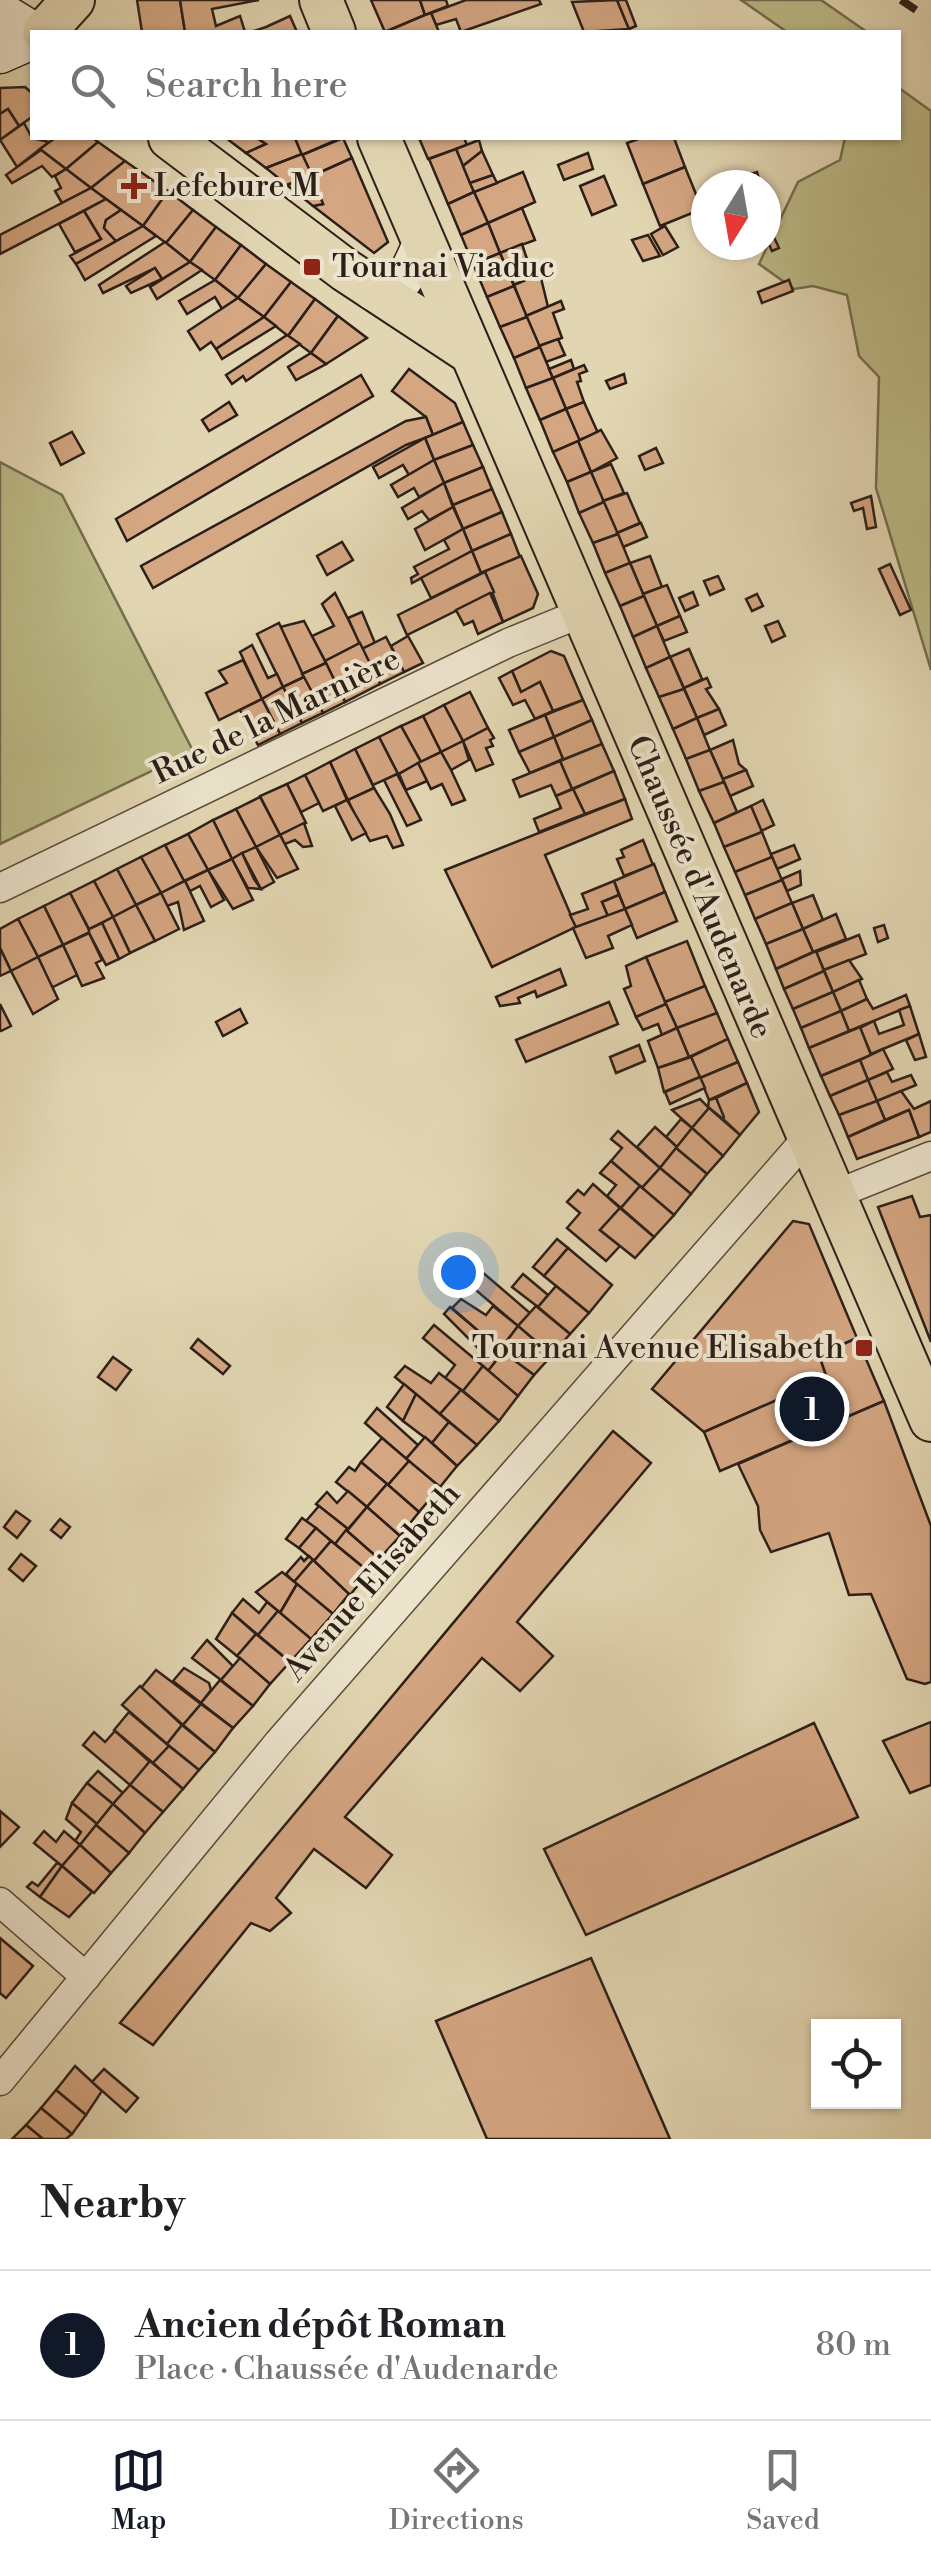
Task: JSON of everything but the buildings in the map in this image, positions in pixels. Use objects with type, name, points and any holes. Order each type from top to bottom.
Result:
[{"type":"main road","points":[[46,30],[74,0]]},
{"type":"main road","points":[[321,0],[333,30]]},
{"type":"main road","points":[[173,140],[374,290],[470,353]]},
{"type":"main road","name":"Chaussée d'Audenarde","points":[[380,140],[931,1420]]},
{"type":"street","points":[[0,11],[30,34]]},
{"type":"street","points":[[0,54],[30,38]]},
{"type":"street","points":[[374,290],[382,293],[396,287],[407,276],[423,241]]},
{"type":"street","name":"Rue de la Marnière","points":[[0,888],[508,643],[584,612]]},
{"type":"street","name":"Avenue Elisabeth","points":[[0,2081],[278,1742],[808,1138]]},
{"type":"street","points":[[834,1195],[931,1156]]},
{"type":"street","points":[[0,1902],[86,1977]]},
{"type":"shaded area","points":[[741,0],[821,0],[864,30],[784,30]]},
{"type":"shaded area","points":[[901,89],[931,111],[931,670],[876,488],[879,377],[859,356],[847,295],[813,286],[794,289],[759,264],[761,260],[781,260],[781,218],[798,182],[840,160],[845,140],[901,140]]},
{"type":"shaded area","points":[[0,462],[62,495],[193,751],[0,844]]},
{"type":"railway","points":[[901,0],[931,20]]},
{"type":"place","name":"Lefebure M","points":[[134,186]]},
{"type":"place","name":"Tournai Viaduc","points":[[312,267]]},
{"type":"place","name":"Tournai Avenue Elisabeth","points":[[864,1348]]},
{"type":"place","name":"Ancien dépôt Roman","points":[[812,1409]]}]
